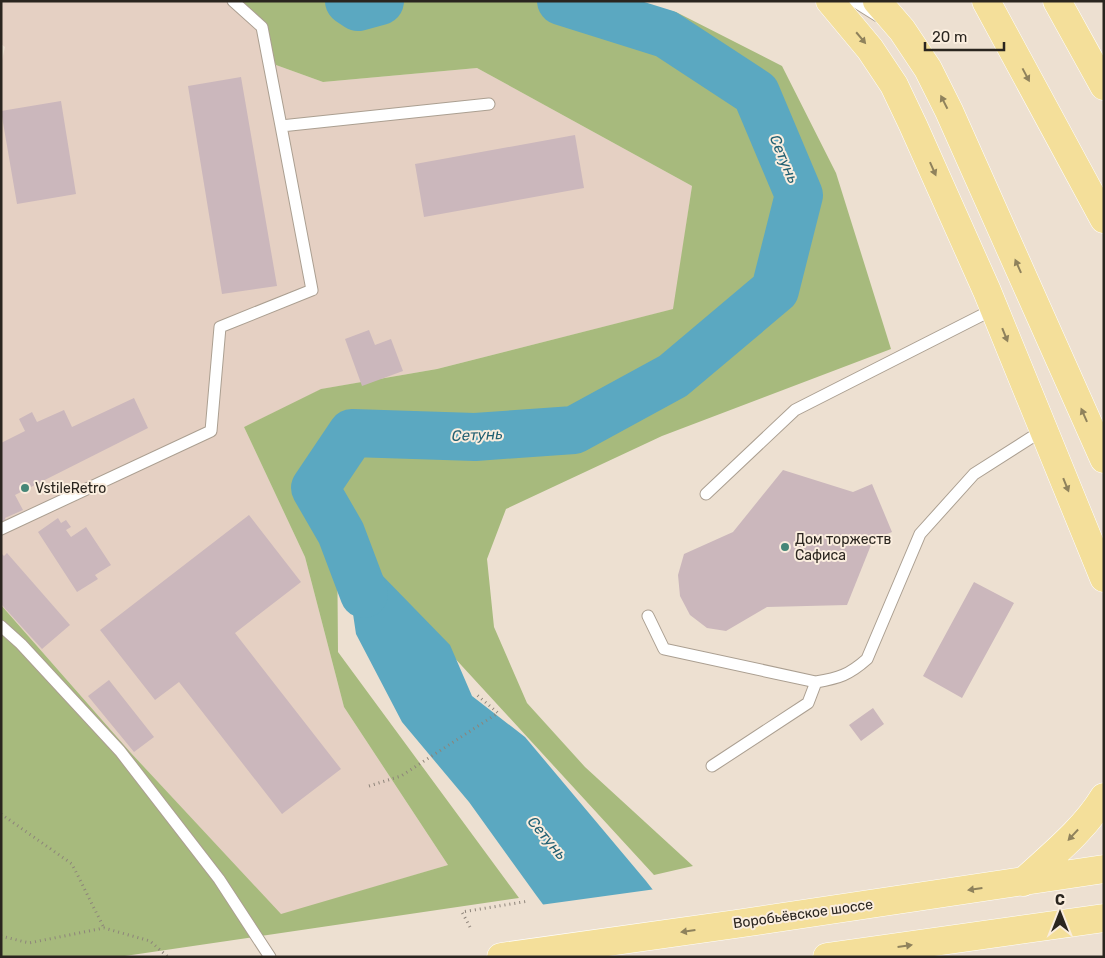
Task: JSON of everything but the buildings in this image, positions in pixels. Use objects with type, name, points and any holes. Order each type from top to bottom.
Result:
[{"type":"main road","points":[[830,1],[870,49],[894,85],[913,125],[994,309],[1104,578]]},
{"type":"main road","points":[[877,1],[902,30],[928,69],[949,111],[1104,459]]},
{"type":"main road","points":[[986,1],[1104,219]]},
{"type":"main road","points":[[1057,1],[1104,86]]},
{"type":"main road","points":[[1023,882],[1070,838],[1098,807],[1104,797]]},
{"type":"main road","name":"Воробьёвское шоссе","points":[[501,957],[1104,869]]},
{"type":"main road","points":[[837,956],[1104,918]]},
{"type":"lane","points":[[1,529],[211,431],[220,327],[312,290],[262,27],[233,1]]},
{"type":"lane","points":[[854,1],[902,30]]},
{"type":"lane","points":[[281,126],[489,104]]},
{"type":"lane","points":[[706,494],[795,410],[994,309]]},
{"type":"lane","points":[[648,616],[664,649],[816,682],[832,680],[853,672],[867,659],[920,534],[974,474],[1044,430]]},
{"type":"lane","points":[[1,626],[21,644],[120,751],[219,879],[270,957]]},
{"type":"lane","points":[[712,766],[808,703],[816,682]]},
{"type":"path","points":[[369,786],[401,776],[498,712],[477,695]]},
{"type":"path","points":[[1,814],[72,864],[104,928]]},
{"type":"path","points":[[470,927],[462,912],[529,901]]},
{"type":"path","points":[[1,936],[29,943],[104,928],[150,941],[168,957]]},
{"type":"shaded area","points":[[1,1],[241,1],[276,65],[323,82],[477,68],[692,186],[674,309],[437,369],[322,389],[244,427],[305,557],[344,707],[448,865],[281,915],[131,753],[1,605],[1,65],[5,47],[1,44]]},
{"type":"green space","points":[[241,1],[631,1],[676,12],[782,66],[836,173],[891,349],[662,436],[506,509],[487,559],[494,627],[527,703],[585,767],[693,866],[654,875],[337,530],[338,652],[519,898],[118,957],[1,957],[1,605],[131,753],[281,914],[448,865],[344,707],[305,557],[244,427],[321,389],[437,369],[673,309],[692,186],[477,68],[323,82],[276,65]]},
{"type":"water","points":[[341,533],[450,645],[472,696],[525,737],[646,881],[705,957],[582,957],[469,802],[402,722],[356,634]]},
{"type":"pier","points":[[656,889],[707,957],[579,957],[540,905]]},
{"type":"waterway","name":"Сетунь","points":[[349,1],[358,7],[380,1]]},
{"type":"waterway","name":"Сетунь","points":[[364,594],[341,533],[315,488],[352,433],[475,437],[574,430],[673,376],[775,290],[799,195],[756,93],[666,34],[561,1]]},
{"type":"place","name":"VstileRetro","points":[[25,488]]},
{"type":"place","name":"Дом торжеств Сафиса","points":[[785,547]]}]
